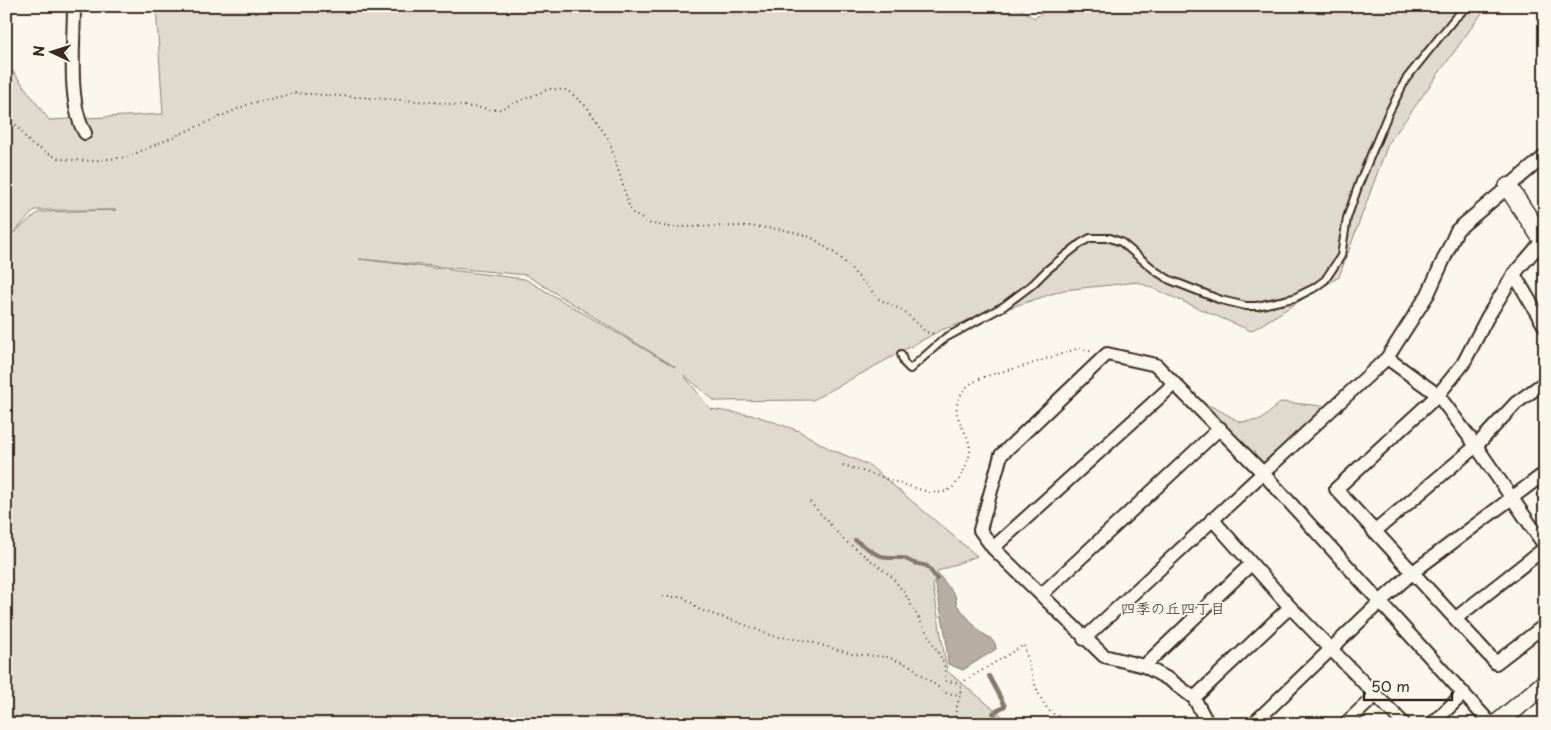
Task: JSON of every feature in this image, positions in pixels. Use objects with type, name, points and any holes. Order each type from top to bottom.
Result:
[{"type":"street","points":[[74,6],[72,56],[74,81],[80,124],[85,134]]},
{"type":"street","points":[[1084,639],[1387,358],[1428,294],[1457,230],[1545,156]]},
{"type":"street","points":[[1508,187],[1544,240],[1514,274],[1487,318],[1463,364],[1438,395],[1336,489],[1496,663],[1545,625]]},
{"type":"street","points":[[1514,274],[1545,327]]},
{"type":"street","points":[[1208,724],[1194,698],[1170,680],[1144,666],[1104,656],[1084,639],[1042,594],[993,548],[980,530],[1001,455],[1107,354],[1156,364],[1262,472],[1492,724]]},
{"type":"street","points":[[1387,358],[1438,395],[1476,446],[1545,547],[1456,618]]},
{"type":"street","points":[[1374,532],[1476,446],[1516,403],[1545,382]]},
{"type":"street","points":[[993,548],[1174,384]]},
{"type":"street","points":[[1042,594],[1220,428]]},
{"type":"street","points":[[1253,724],[1381,601],[1414,572],[1545,474]]},
{"type":"street","points":[[1212,519],[1330,650],[1404,724]]},
{"type":"street","points":[[1144,666],[1251,564]]},
{"type":"street","points":[[1194,698],[1290,607]]},
{"type":"street","points":[[1497,724],[1545,683]]},
{"type":"street","points":[[1432,724],[1464,693]]},
{"type":"street","points":[[1345,724],[1375,696]]},
{"type":"lane","points":[[901,354],[904,364],[910,369],[945,338],[1004,306],[1081,243],[1090,238],[1101,236],[1121,242],[1132,249],[1157,272],[1170,280],[1221,300],[1246,306],[1257,306],[1294,298],[1314,288],[1325,280],[1341,256],[1347,218],[1360,181],[1388,114],[1406,80],[1454,19],[1468,6]]},
{"type":"path","points":[[6,113],[31,144],[59,159],[90,161],[127,157],[249,104],[295,93],[432,102],[498,110],[549,89],[567,90],[586,107],[608,140],[631,212],[648,223],[669,227],[749,226],[785,230],[811,237],[840,257],[879,299],[904,311],[926,332],[945,338]]},
{"type":"path","points":[[843,465],[928,492],[940,493],[948,491],[958,483],[969,456],[969,444],[959,422],[957,412],[960,396],[966,388],[982,379],[1079,348],[1096,352],[1103,358]]},
{"type":"path","points":[[810,502],[842,539],[891,576],[904,594],[944,663],[946,681],[961,684],[1024,645],[1029,670],[1052,713],[1086,724]]},
{"type":"path","points":[[663,597],[684,597],[700,610],[773,636],[808,641],[852,654],[887,657],[909,665],[946,693],[960,695]]},
{"type":"path","points":[[949,724],[953,722],[961,684]]},
{"type":"shaded area","points":[[156,6],[1016,6],[1034,18],[1055,6],[1487,6],[1388,144],[1339,277],[1251,331],[1138,282],[1064,290],[941,330],[813,400],[715,401],[684,375],[710,409],[757,416],[799,431],[830,449],[869,465],[977,556],[938,571],[933,586],[947,671],[1012,724],[6,724],[6,62],[49,120],[163,114]],"holes":[[[35,210],[116,210],[39,212],[12,234]],[[359,259],[526,275],[675,367],[525,279]]]},
{"type":"shaded area","points":[[1196,400],[1240,422],[1261,420],[1281,402],[1324,406],[1261,466]]},
{"type":"shaded area","points":[[939,575],[955,595],[957,605],[980,632],[995,643],[996,649],[963,670],[948,664],[946,638],[934,576]]},
{"type":"waterway","points":[[855,540],[876,554],[887,558],[903,558],[927,566],[937,579]]},
{"type":"waterway","points":[[989,676],[1005,706],[993,713],[1008,724]]},
{"type":"district","name":"四季の丘四丁目","points":[[1173,607]]}]
